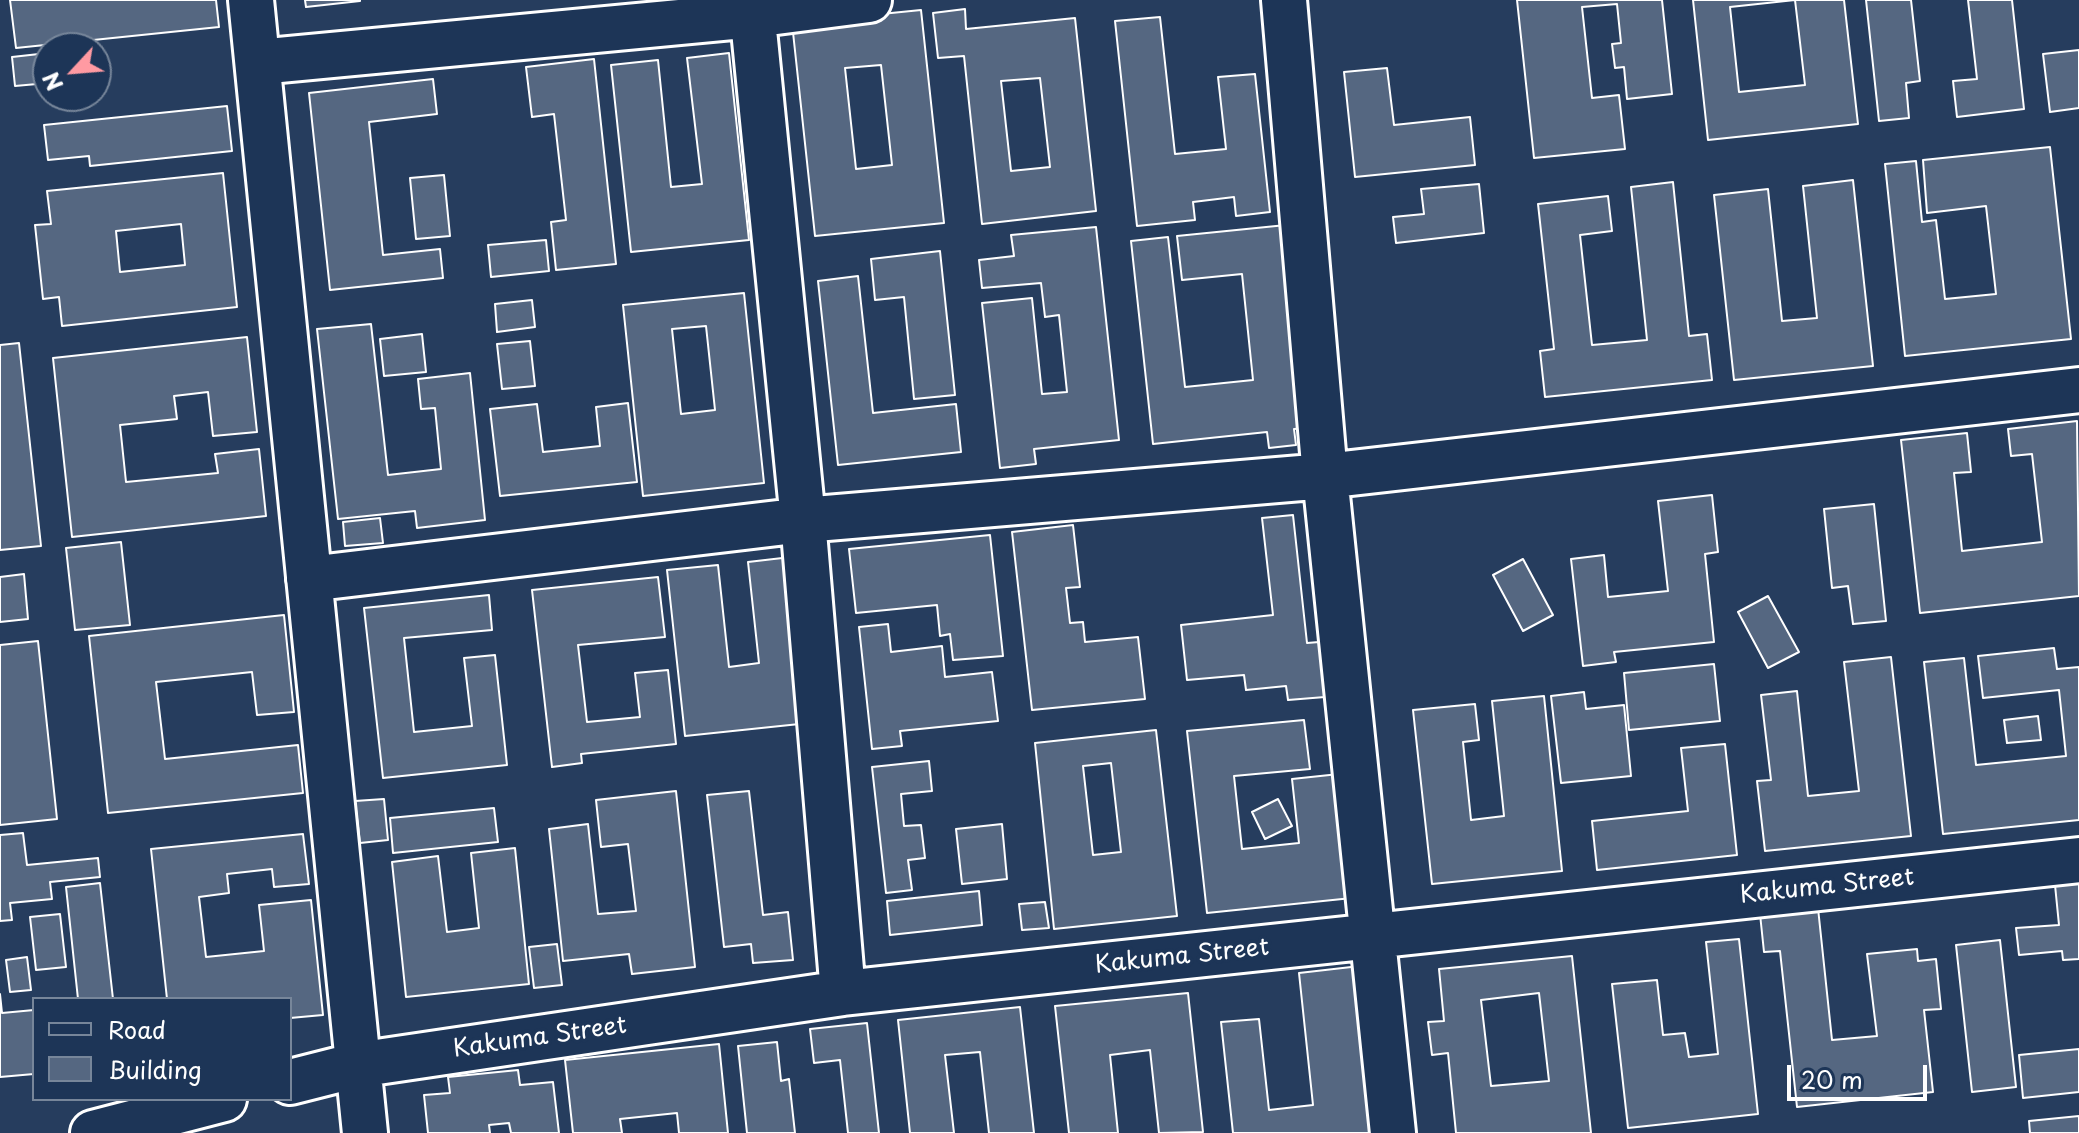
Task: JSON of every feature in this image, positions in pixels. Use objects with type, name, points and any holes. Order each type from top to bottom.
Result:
[{"type":"street","points":[[251,0],[365,1133]]},
{"type":"street","points":[[258,62],[752,7],[869,0]]},
{"type":"street","points":[[1284,0],[1325,476],[1393,1133]]},
{"type":"street","points":[[752,7],[803,520],[843,993]]},
{"type":"street","points":[[309,579],[803,520],[1325,476],[2079,390]]},
{"type":"street","name":"Kakuma Street","points":[[292,1081],[357,1065],[843,993],[2079,860]]},
{"type":"street","points":[[93,1133],[216,1101]]},
{"type":"building","points":[[10,0],[216,0],[219,27],[112,38],[112,32],[32,32],[32,46],[16,48]]},
{"type":"building","points":[[305,0],[360,0],[360,1],[306,7]]},
{"type":"building","points":[[1517,0],[1662,0],[1672,94],[1627,99],[1624,67],[1615,68],[1612,44],[1621,43],[1617,4],[1582,7],[1592,98],[1619,95],[1625,149],[1534,158]]},
{"type":"building","points":[[1693,0],[1795,0],[1844,0],[1858,124],[1708,140]],"holes":[[[1795,0],[1805,85],[1739,92],[1730,7]]]},
{"type":"building","points":[[1866,0],[1911,0],[1920,81],[1906,83],[1909,118],[1879,121]]},
{"type":"building","points":[[1968,0],[2012,0],[2024,109],[1957,117],[1953,81],[1977,79]]},
{"type":"building","points":[[965,9],[966,29],[1075,18],[1096,211],[982,224],[964,56],[938,58],[933,13]],"holes":[[[1040,78],[1050,167],[1011,171],[1001,81]]]},
{"type":"building","points":[[921,10],[944,223],[815,236],[792,23]],"holes":[[[881,65],[892,165],[856,169],[845,68]]]},
{"type":"building","points":[[1160,17],[1175,154],[1226,149],[1218,77],[1255,74],[1270,212],[1236,216],[1234,197],[1193,202],[1195,220],[1137,226],[1115,21]]},
{"type":"building","points":[[2079,50],[2079,108],[2050,112],[2043,54]]},
{"type":"building","points":[[729,53],[749,240],[631,252],[611,65],[658,60],[671,187],[702,184],[687,58]]},
{"type":"building","points":[[32,55],[32,84],[15,86],[12,57]]},
{"type":"building","points":[[594,59],[616,264],[556,270],[551,222],[566,220],[554,114],[532,117],[526,67]]},
{"type":"building","points":[[1387,68],[1394,125],[1470,117],[1475,165],[1355,177],[1344,72]]},
{"type":"building","points":[[433,79],[437,114],[369,122],[383,255],[440,249],[443,278],[330,290],[309,93]]},
{"type":"building","points":[[227,106],[232,151],[90,166],[89,156],[48,160],[44,125]]},
{"type":"building","points":[[2050,147],[2071,339],[1905,356],[1885,164],[1916,161],[1922,222],[1936,220],[1945,299],[1996,294],[1986,206],[1927,213],[1923,160]]},
{"type":"building","points":[[223,173],[237,307],[62,326],[59,297],[43,299],[35,225],[51,224],[47,191]],"holes":[[[181,224],[185,265],[120,272],[116,231]]]},
{"type":"building","points":[[444,175],[450,236],[416,239],[410,178]]},
{"type":"building","points":[[1853,180],[1873,366],[1734,380],[1714,195],[1768,189],[1782,321],[1817,318],[1803,186]]},
{"type":"building","points":[[1673,182],[1689,336],[1707,334],[1712,380],[1545,397],[1540,351],[1554,349],[1538,204],[1608,196],[1612,231],[1580,235],[1592,345],[1647,340],[1631,187]]},
{"type":"building","points":[[1479,184],[1484,233],[1396,243],[1393,217],[1424,214],[1421,189]]},
{"type":"building","points":[[1286,225],[1308,428],[1294,429],[1296,445],[1269,448],[1267,432],[1153,444],[1131,241],[1168,237],[1185,387],[1253,380],[1242,274],[1182,280],[1177,236]]},
{"type":"building","points":[[1096,227],[1119,440],[1034,449],[1036,464],[1000,468],[982,303],[1032,298],[1042,394],[1067,392],[1059,315],[1045,317],[1041,283],[982,288],[979,260],[1014,256],[1011,235]]},
{"type":"building","points":[[546,240],[549,271],[491,277],[488,245]]},
{"type":"building","points":[[940,251],[955,395],[914,399],[904,297],[875,300],[871,259]]},
{"type":"building","points":[[858,276],[873,413],[956,404],[961,452],[838,465],[818,281]]},
{"type":"building","points":[[744,293],[764,483],[643,496],[623,305]],"holes":[[[706,326],[715,410],[681,414],[672,329]]]},
{"type":"building","points":[[532,300],[535,327],[497,332],[495,304]]},
{"type":"building","points":[[371,324],[388,475],[441,469],[435,408],[421,409],[418,379],[470,373],[485,520],[417,528],[415,511],[338,519],[317,329]]},
{"type":"building","points":[[422,334],[426,372],[384,376],[380,339]]},
{"type":"building","points":[[247,337],[257,432],[213,436],[208,392],[174,396],[177,419],[120,425],[126,482],[218,473],[215,454],[259,449],[266,516],[72,537],[53,358]]},
{"type":"building","points":[[530,341],[535,386],[502,389],[497,344]]},
{"type":"building","points":[[19,343],[41,546],[0,550],[0,345]]},
{"type":"building","points":[[628,403],[637,482],[500,496],[490,409],[537,404],[543,452],[600,446],[596,407]]},
{"type":"building","points":[[2077,421],[2079,596],[1920,613],[1901,440],[1967,433],[1971,472],[1954,473],[1962,551],[2042,542],[2032,454],[2011,456],[2008,429]]},
{"type":"building","points":[[1712,495],[1718,552],[1705,554],[1714,642],[1614,652],[1616,662],[1583,666],[1571,559],[1604,555],[1608,597],[1668,591],[1658,501]]},
{"type":"building","points":[[1874,504],[1886,621],[1853,624],[1848,586],[1832,588],[1824,509]]},
{"type":"building","points":[[1293,515],[1307,643],[1319,642],[1325,697],[1288,700],[1286,686],[1246,690],[1244,675],[1187,680],[1181,625],[1273,615],[1262,518]]},
{"type":"building","points":[[380,518],[383,543],[345,546],[343,522]]},
{"type":"building","points":[[1073,525],[1080,587],[1066,588],[1070,623],[1083,622],[1085,642],[1138,637],[1145,699],[1032,710],[1012,532]]},
{"type":"building","points":[[990,535],[1003,656],[953,660],[950,634],[940,636],[937,605],[856,613],[849,549]]},
{"type":"building","points":[[121,542],[130,625],[75,630],[66,548]]},
{"type":"building","points":[[791,557],[809,723],[685,736],[667,570],[718,565],[729,667],[759,663],[748,562]]},
{"type":"building","points":[[1523,559],[1553,615],[1523,631],[1493,575]]},
{"type":"building","points":[[24,574],[28,619],[0,622],[0,577]]},
{"type":"building","points":[[658,577],[665,637],[578,645],[587,722],[640,717],[635,673],[668,670],[676,744],[581,754],[582,763],[552,767],[532,590]]},
{"type":"building","points":[[489,595],[492,630],[404,638],[414,732],[472,726],[464,658],[495,655],[507,765],[383,778],[364,608]]},
{"type":"building","points":[[1768,596],[1799,652],[1768,668],[1738,612]]},
{"type":"building","points":[[284,615],[294,712],[257,715],[252,672],[156,682],[165,759],[298,745],[303,793],[108,813],[89,636]]},
{"type":"building","points":[[888,624],[891,652],[942,646],[945,677],[992,672],[998,721],[900,731],[902,746],[872,749],[859,627]]},
{"type":"building","points":[[38,641],[57,819],[0,825],[0,645]]},
{"type":"building","points":[[2054,648],[2057,669],[2079,667],[2079,820],[1943,834],[1924,662],[1964,658],[1976,765],[2066,756],[2059,690],[1983,698],[1978,656]]},
{"type":"building","points":[[1891,657],[1911,836],[1765,851],[1757,781],[1771,780],[1761,695],[1797,691],[1808,796],[1859,791],[1844,662]]},
{"type":"building","points":[[1714,664],[1720,721],[1629,730],[1624,673]]},
{"type":"building","points":[[1584,692],[1586,709],[1624,705],[1631,776],[1561,783],[1551,696]]},
{"type":"building","points":[[1544,696],[1562,871],[1432,884],[1413,710],[1475,704],[1479,740],[1463,742],[1471,820],[1504,816],[1492,701]]},
{"type":"building","points":[[2038,716],[2041,740],[2007,743],[2004,720]]},
{"type":"building","points":[[1304,720],[1310,769],[1234,776],[1242,849],[1299,843],[1292,779],[1339,774],[1352,898],[1207,913],[1187,731]]},
{"type":"building","points":[[1156,730],[1177,916],[1054,929],[1035,743]],"holes":[[[1111,763],[1121,852],[1093,855],[1083,766]]]},
{"type":"building","points":[[1725,744],[1737,855],[1597,870],[1592,821],[1688,811],[1681,748]]},
{"type":"building","points":[[929,761],[932,791],[901,794],[904,826],[921,825],[925,858],[908,860],[912,890],[886,893],[872,767]]},
{"type":"building","points":[[676,791],[695,967],[632,974],[629,954],[563,961],[549,829],[588,824],[598,914],[636,911],[628,844],[601,847],[596,800]]},
{"type":"building","points":[[749,791],[763,915],[788,912],[793,960],[753,963],[751,944],[724,947],[707,795]]},
{"type":"building","points":[[384,799],[388,840],[360,843],[355,801]]},
{"type":"building","points":[[1278,799],[1292,826],[1265,839],[1252,812]]},
{"type":"building","points":[[494,808],[498,842],[393,853],[390,818]]},
{"type":"building","points":[[1002,824],[1007,879],[962,884],[956,829]]},
{"type":"building","points":[[23,833],[27,865],[98,858],[100,877],[50,882],[52,899],[10,903],[12,920],[0,921],[0,835]]},
{"type":"building","points":[[303,834],[309,884],[274,887],[272,869],[227,874],[229,893],[199,897],[206,957],[264,951],[259,905],[311,900],[323,1015],[292,1018],[292,997],[167,997],[151,849]]},
{"type":"building","points":[[515,848],[529,984],[406,997],[392,862],[438,856],[447,932],[479,928],[471,853]]},
{"type":"building","points":[[100,883],[113,997],[78,997],[66,887]]},
{"type":"building","points":[[2079,883],[2079,959],[2063,960],[2062,951],[2019,955],[2016,928],[2059,925],[2055,885]]},
{"type":"building","points":[[979,891],[982,925],[890,935],[887,901]]},
{"type":"building","points":[[1045,902],[1049,928],[1022,930],[1019,904]]},
{"type":"building","points":[[1818,908],[1832,1040],[1877,1036],[1867,954],[1917,949],[1918,961],[1936,959],[1941,1009],[1924,1010],[1933,1092],[1797,1107],[1780,951],[1764,952],[1760,914]]},
{"type":"building","points":[[60,914],[66,967],[36,970],[30,917]]},
{"type":"building","points":[[1739,939],[1758,1114],[1628,1128],[1612,984],[1657,980],[1663,1035],[1685,1033],[1689,1057],[1718,1054],[1706,942]]},
{"type":"building","points":[[2000,940],[2016,1087],[1972,1092],[1956,945]]},
{"type":"building","points":[[557,944],[562,985],[534,988],[529,947]]},
{"type":"building","points":[[1572,956],[1591,1133],[1456,1133],[1448,1053],[1432,1055],[1428,1022],[1444,1021],[1439,969]],"holes":[[[1539,993],[1549,1081],[1491,1086],[1481,1000]]]},
{"type":"building","points":[[27,957],[31,990],[10,992],[6,960]]},
{"type":"building","points":[[1360,966],[1379,1133],[1233,1133],[1221,1022],[1259,1019],[1269,1110],[1313,1105],[1299,973]]},
{"type":"building","points":[[1188,993],[1203,1132],[1159,1133],[1150,1050],[1110,1055],[1118,1133],[1069,1133],[1055,1006]]},
{"type":"building","points":[[0,994],[2,1013],[32,1010],[32,1074],[0,1077]]},
{"type":"building","points":[[1020,1007],[1034,1133],[989,1133],[980,1052],[945,1055],[954,1133],[910,1133],[898,1020]]},
{"type":"building","points":[[867,1023],[879,1133],[848,1133],[840,1060],[814,1063],[810,1029]]},
{"type":"building","points":[[777,1042],[781,1081],[789,1079],[795,1133],[747,1133],[738,1046]]},
{"type":"building","points":[[719,1044],[728,1133],[679,1133],[677,1113],[620,1119],[622,1133],[573,1133],[565,1060]]},
{"type":"building","points":[[2079,1049],[2079,1092],[2023,1098],[2019,1055]]},
{"type":"building","points":[[518,1070],[520,1085],[553,1082],[559,1133],[511,1133],[509,1123],[489,1125],[490,1133],[428,1133],[424,1095],[450,1093],[448,1077]]},
{"type":"building","points":[[2079,1116],[2079,1133],[2030,1133],[2029,1121]]}]
